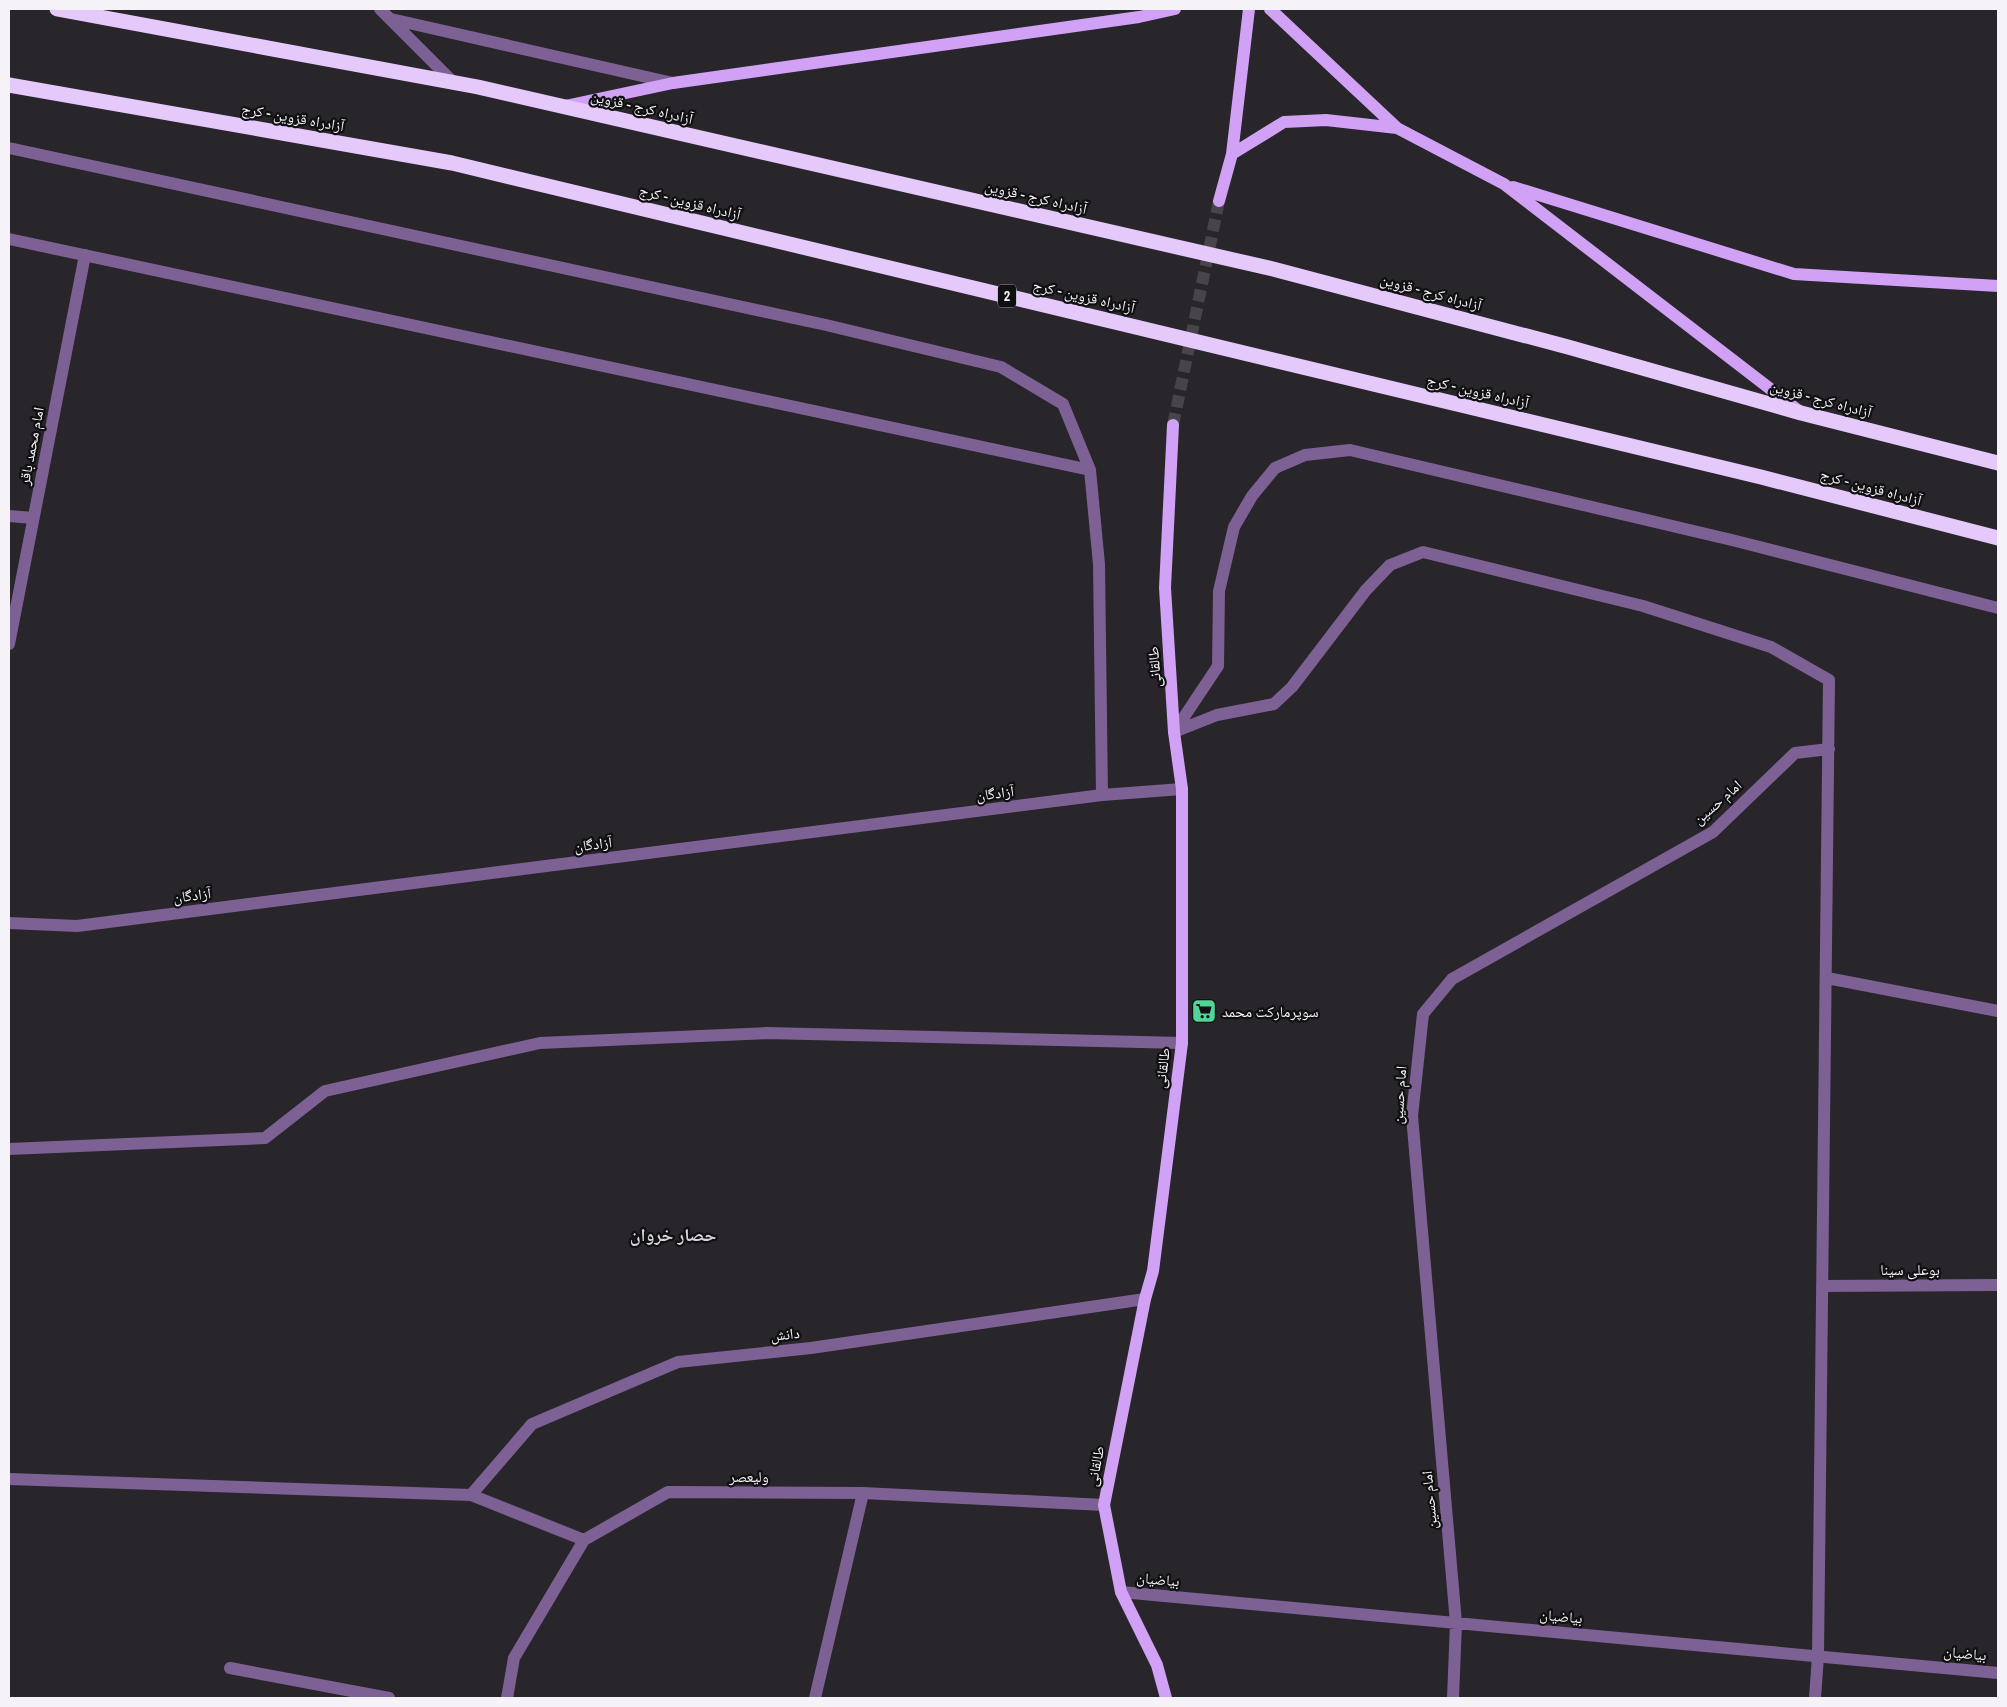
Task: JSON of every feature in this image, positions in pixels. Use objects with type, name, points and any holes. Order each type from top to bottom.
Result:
[{"type":"highway","name":"آزادراه کرج - قزوین","points":[[57,9],[454,83],[1273,269],[1568,347],[1801,413],[1998,463]]},
{"type":"highway","name":"آزادراه قزوین - کرج","points":[[9,85],[452,163],[1761,476],[1998,538]]},
{"type":"main road","points":[[563,107],[673,83],[1139,17],[1175,9]]},
{"type":"main road","points":[[1219,201],[1232,154],[1249,9]]},
{"type":"main road","points":[[1270,9],[1397,128],[1504,184],[1801,413]]},
{"type":"main road","points":[[1232,154],[1284,122],[1326,120],[1397,128]]},
{"type":"main road","points":[[1504,184],[1794,274],[1998,286]]},
{"type":"main road","name":"طالقانی","points":[[1166,1698],[1157,1665],[1121,1592],[1104,1505],[1145,1299],[1153,1271],[1182,1043],[1182,789],[1174,732],[1165,588],[1173,425]]},
{"type":"street","points":[[380,9],[454,83]]},
{"type":"street","points":[[391,19],[673,83]]},
{"type":"street","points":[[9,148],[826,325],[1001,367],[1063,404],[1090,470],[1099,564],[1102,795]]},
{"type":"street","points":[[9,239],[1090,470]]},
{"type":"street","name":"امام محمد باقر","points":[[9,644],[85,255]]},
{"type":"street","points":[[1174,732],[1218,666],[1219,591],[1234,527],[1252,496],[1275,468],[1305,455],[1350,450],[1736,541],[1998,608]]},
{"type":"street","points":[[9,516],[34,518]]},
{"type":"street","points":[[1174,732],[1217,715],[1274,704],[1292,687],[1366,590],[1390,565],[1423,552],[1643,606],[1771,648],[1830,680],[1818,1656],[1815,1698]]},
{"type":"street","name":"امام حسین","points":[[1453,1698],[1456,1623],[1412,1116],[1423,1014],[1452,979],[1713,832],[1795,753],[1829,749]]},
{"type":"street","name":"آزادگان","points":[[9,923],[77,926],[1102,795],[1182,789]]},
{"type":"street","points":[[1827,978],[1998,1011]]},
{"type":"street","points":[[9,1149],[265,1138],[325,1091],[540,1044],[767,1033],[1182,1043]]},
{"type":"street","name":"بوعلی سینا","points":[[1822,1286],[1998,1285]]},
{"type":"street","name":"دانش","points":[[471,1495],[532,1424],[678,1362],[811,1348],[1145,1299]]},
{"type":"street","points":[[9,1479],[471,1495],[584,1540]]},
{"type":"street","name":"ولیعصر","points":[[507,1698],[514,1658],[584,1540],[668,1492],[863,1493],[1104,1505]]},
{"type":"street","points":[[815,1698],[863,1493]]},
{"type":"street","name":"بیاضیان","points":[[1121,1592],[1998,1673]]},
{"type":"street","points":[[230,1668],[389,1698]]},
{"type":"tunnel","points":[[1173,425],[1219,201]]},
{"type":"place","name":"سوپرمارکت محمد","points":[[1204,1011]]},
{"type":"district","name":"حصار خروان","points":[[673,1234]]}]
